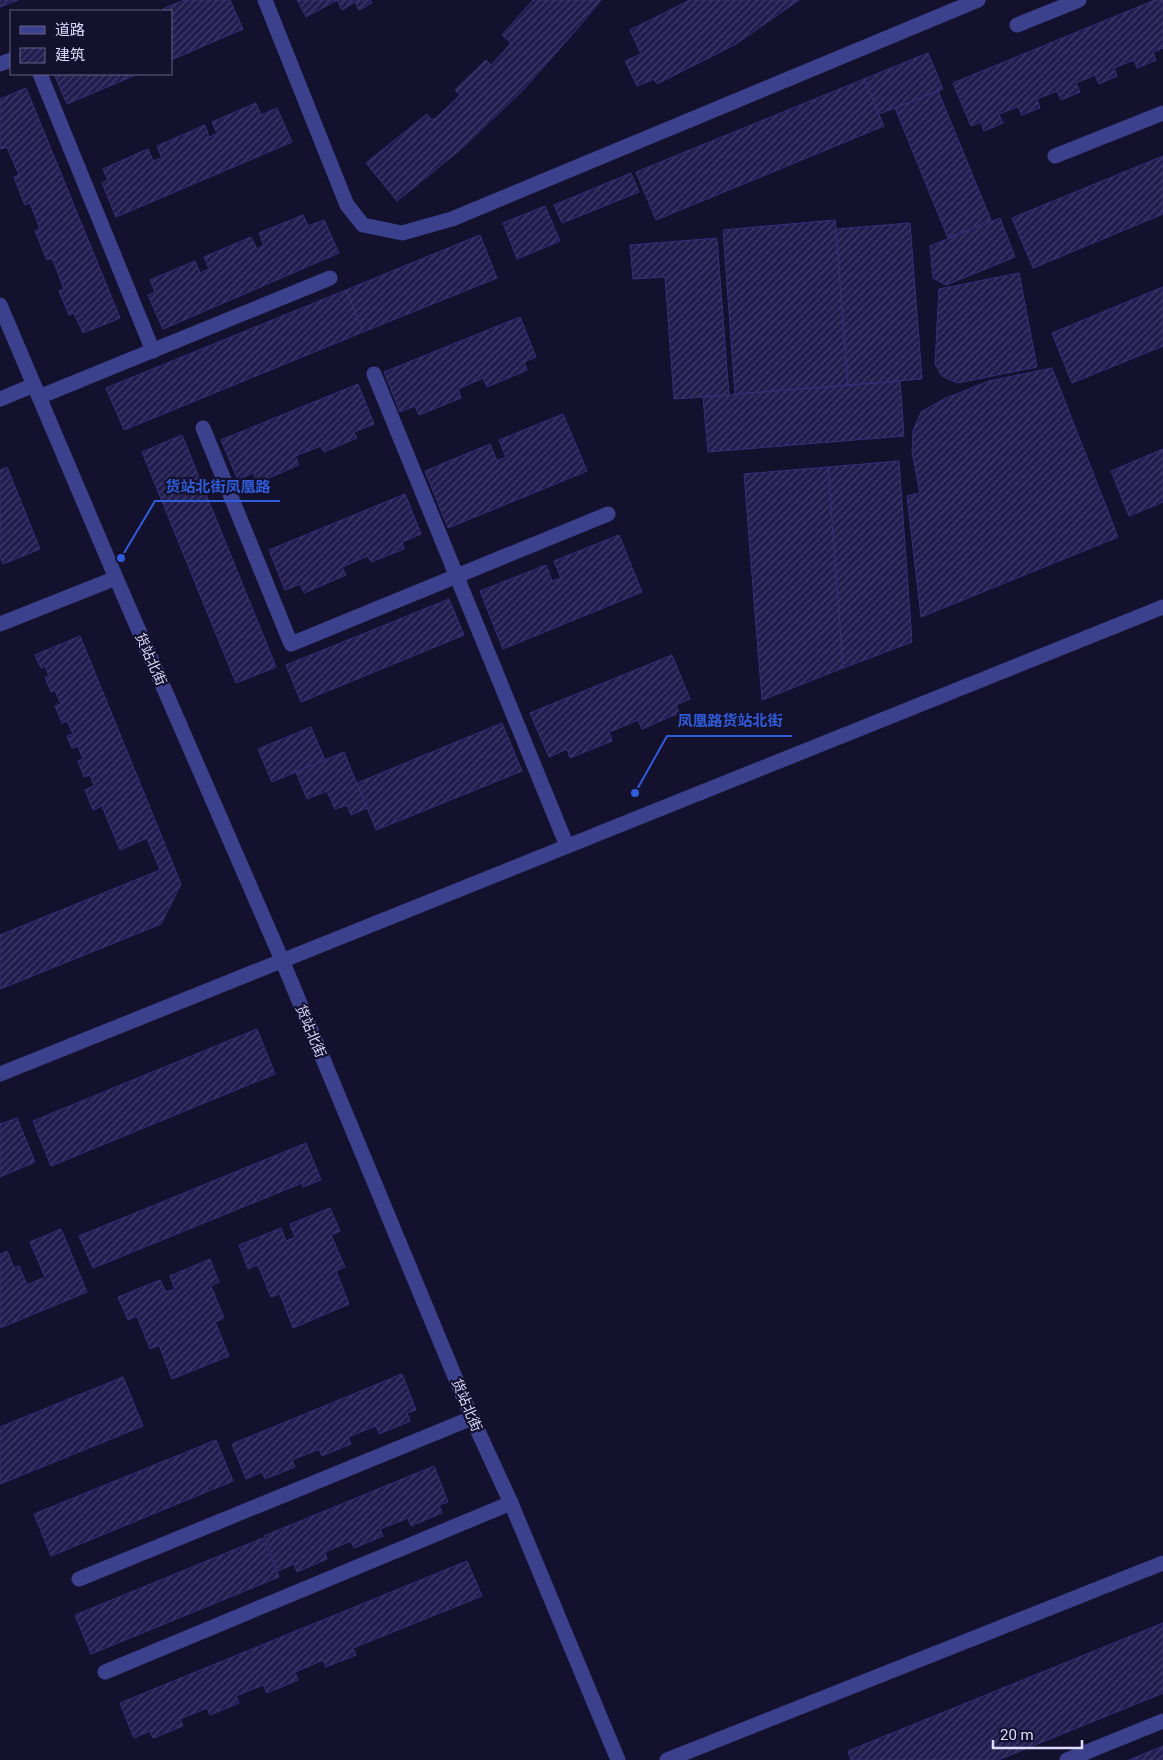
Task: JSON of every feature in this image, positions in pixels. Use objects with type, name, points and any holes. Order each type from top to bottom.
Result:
[{"type":"street","points":[[265,0],[347,204],[363,226],[402,233],[452,219],[978,0]]},
{"type":"street","points":[[1017,25],[1079,0]]},
{"type":"street","points":[[40,75],[153,351]]},
{"type":"street","points":[[1055,156],[1163,113]]},
{"type":"street","points":[[0,398],[37,391],[153,351],[330,278]]},
{"type":"street","name":"货站北街","points":[[0,305],[282,960],[472,1418],[510,1503],[618,1760]]},
{"type":"street","points":[[374,374],[567,846]]},
{"type":"street","points":[[203,428],[291,644],[608,514]]},
{"type":"street","points":[[0,624],[116,578]]},
{"type":"street","points":[[0,1074],[1163,607]]},
{"type":"street","points":[[79,1579],[472,1418]]},
{"type":"street","points":[[105,1672],[510,1503]]},
{"type":"street","points":[[667,1760],[1163,1563]]},
{"type":"street","points":[[1067,1760],[1163,1721]]},
{"type":"building","points":[[0,0],[18,0],[0,7]]},
{"type":"building","points":[[184,0],[211,0],[212,2],[216,0],[230,0],[243,29],[172,60],[172,10],[163,9]]},
{"type":"building","points":[[297,0],[337,0],[306,17]]},
{"type":"building","points":[[337,0],[370,0],[372,3],[359,10],[355,2],[342,10]]},
{"type":"building","points":[[533,0],[601,0],[523,90],[461,149],[397,201],[366,163],[427,114],[432,120],[435,119],[460,95],[455,90],[486,60],[491,65],[511,43],[502,35]]},
{"type":"building","points":[[690,0],[799,0],[736,44],[657,84],[654,79],[637,86],[625,61],[641,54],[630,30]]},
{"type":"building","points":[[1155,0],[1163,0],[1163,48],[1153,52],[1156,60],[1137,68],[1134,60],[1114,68],[1117,76],[1099,84],[1095,75],[1076,83],[1080,92],[1061,100],[1057,91],[1037,99],[1040,108],[1022,115],[1018,107],[999,114],[1003,123],[984,131],[981,122],[971,126],[953,83]]},
{"type":"building","points":[[928,53],[943,89],[879,114],[864,79]]},
{"type":"building","points":[[54,75],[136,75],[67,104]]},
{"type":"building","points":[[864,79],[884,126],[656,220],[636,172]]},
{"type":"building","points":[[26,88],[120,318],[83,333],[74,313],[69,315],[59,291],[64,289],[52,258],[47,260],[35,231],[40,229],[30,203],[25,205],[14,177],[19,175],[7,147],[1,149],[0,146],[0,99]]},
{"type":"building","points":[[938,91],[991,220],[948,238],[895,108]]},
{"type":"building","points":[[256,103],[261,115],[277,108],[292,142],[116,217],[102,183],[108,180],[103,169],[148,149],[153,161],[162,158],[157,146],[205,125],[209,137],[217,134],[212,122]]},
{"type":"building","points":[[1163,156],[1163,214],[1033,268],[1012,218]]},
{"type":"building","points":[[631,173],[639,192],[562,223],[554,205]]},
{"type":"building","points":[[545,206],[560,241],[517,259],[503,223]]},
{"type":"building","points":[[303,215],[308,226],[324,220],[339,253],[163,329],[148,295],[155,292],[150,280],[195,261],[200,273],[209,269],[204,257],[251,237],[257,249],[264,245],[259,233]]},
{"type":"building","points":[[1000,218],[1015,257],[946,285],[933,278],[930,246]]},
{"type":"building","points":[[835,220],[848,385],[735,394],[723,230]]},
{"type":"building","points":[[910,223],[922,379],[848,385],[836,229]]},
{"type":"building","points":[[480,235],[497,278],[363,332],[346,290]]},
{"type":"building","points":[[717,238],[729,395],[674,399],[665,277],[633,279],[630,245]]},
{"type":"building","points":[[1019,273],[1037,367],[957,383],[942,376],[935,364],[939,289]]},
{"type":"building","points":[[1163,287],[1163,346],[1072,383],[1052,333]]},
{"type":"building","points":[[346,290],[363,332],[124,430],[106,388]]},
{"type":"building","points":[[520,317],[536,357],[524,362],[527,370],[487,387],[483,378],[458,389],[461,398],[419,415],[415,406],[400,412],[384,372]]},
{"type":"building","points":[[1052,368],[1118,537],[921,617],[907,496],[920,493],[912,452],[913,431],[921,412],[944,399],[989,381]]},
{"type":"building","points":[[900,381],[904,436],[708,452],[703,397]]},
{"type":"building","points":[[358,384],[374,424],[354,432],[357,438],[324,452],[321,446],[295,456],[299,465],[257,483],[253,473],[238,480],[221,440]]},
{"type":"building","points":[[563,414],[587,471],[448,528],[425,471],[490,444],[497,461],[506,457],[499,440]]},
{"type":"building","points":[[182,435],[276,667],[236,683],[142,452]]},
{"type":"building","points":[[1163,449],[1163,502],[1129,516],[1111,471]]},
{"type":"building","points":[[899,461],[912,642],[843,668],[828,467]]},
{"type":"building","points":[[7,467],[40,549],[3,564],[0,556],[0,470]]},
{"type":"building","points":[[828,467],[843,668],[762,700],[744,474]]},
{"type":"building","points":[[405,494],[421,534],[402,542],[404,549],[371,562],[368,556],[342,567],[346,575],[304,593],[300,584],[285,590],[269,550]]},
{"type":"building","points":[[619,535],[642,592],[503,649],[480,591],[546,565],[552,581],[561,578],[554,561]]},
{"type":"building","points":[[449,599],[464,635],[301,702],[286,665]]},
{"type":"building","points":[[80,636],[181,884],[161,924],[0,989],[0,935],[160,870],[147,838],[120,850],[102,806],[93,810],[85,790],[94,786],[90,775],[84,777],[78,761],[83,759],[78,746],[72,748],[67,736],[73,734],[67,721],[62,723],[55,706],[61,704],[55,690],[51,692],[45,677],[49,676],[45,666],[41,668],[35,655]]},
{"type":"building","points":[[672,655],[690,699],[676,705],[679,713],[642,729],[638,720],[609,732],[612,741],[570,758],[567,749],[549,757],[530,713]]},
{"type":"building","points":[[502,723],[522,771],[376,830],[357,783]]},
{"type":"building","points":[[311,727],[325,760],[272,782],[258,749]]},
{"type":"building","points":[[344,752],[367,808],[351,815],[347,805],[335,809],[327,791],[307,799],[296,772]]},
{"type":"building","points":[[257,1029],[275,1074],[51,1166],[33,1121]]},
{"type":"building","points":[[17,1118],[35,1162],[0,1177],[0,1124]]},
{"type":"building","points":[[306,1143],[321,1180],[303,1187],[302,1183],[93,1268],[79,1236]]},
{"type":"building","points":[[330,1208],[340,1231],[331,1235],[345,1267],[336,1271],[349,1304],[293,1328],[280,1294],[271,1297],[258,1265],[248,1269],[239,1245],[281,1228],[286,1241],[295,1237],[290,1224]]},
{"type":"building","points":[[61,1229],[87,1292],[0,1328],[0,1254],[7,1251],[14,1268],[19,1266],[27,1285],[45,1277],[30,1242]]},
{"type":"building","points":[[210,1259],[219,1282],[211,1286],[224,1318],[215,1322],[229,1356],[172,1379],[159,1345],[150,1349],[137,1316],[128,1320],[118,1297],[160,1280],[166,1292],[175,1289],[170,1276]]},
{"type":"building","points":[[402,1374],[416,1410],[407,1413],[410,1421],[379,1434],[376,1426],[348,1437],[351,1444],[322,1456],[319,1449],[292,1460],[295,1467],[265,1479],[262,1472],[246,1479],[232,1444]]},
{"type":"building","points":[[123,1377],[143,1426],[0,1484],[0,1427]]},
{"type":"building","points":[[216,1440],[233,1481],[51,1556],[34,1514]]},
{"type":"building","points":[[434,1466],[448,1502],[439,1505],[442,1513],[411,1526],[408,1518],[380,1529],[383,1536],[354,1548],[351,1541],[325,1552],[327,1559],[297,1572],[294,1564],[278,1571],[264,1536]]},
{"type":"building","points":[[263,1538],[279,1577],[91,1654],[75,1615]]},
{"type":"building","points":[[467,1561],[482,1596],[353,1648],[356,1655],[326,1667],[323,1660],[295,1672],[298,1680],[267,1693],[263,1685],[236,1696],[239,1703],[210,1715],[207,1708],[180,1719],[183,1726],[153,1738],[150,1731],[134,1738],[120,1703]]},
{"type":"building","points":[[1163,1623],[1163,1693],[998,1760],[851,1760],[848,1751]]},
{"type":"building","points":[[1163,1746],[1163,1760],[1129,1760]]},
{"type":"place","name":"货站北街凤凰路","points":[[121,558]]},
{"type":"place","name":"凤凰路货站北街","points":[[635,793]]}]
